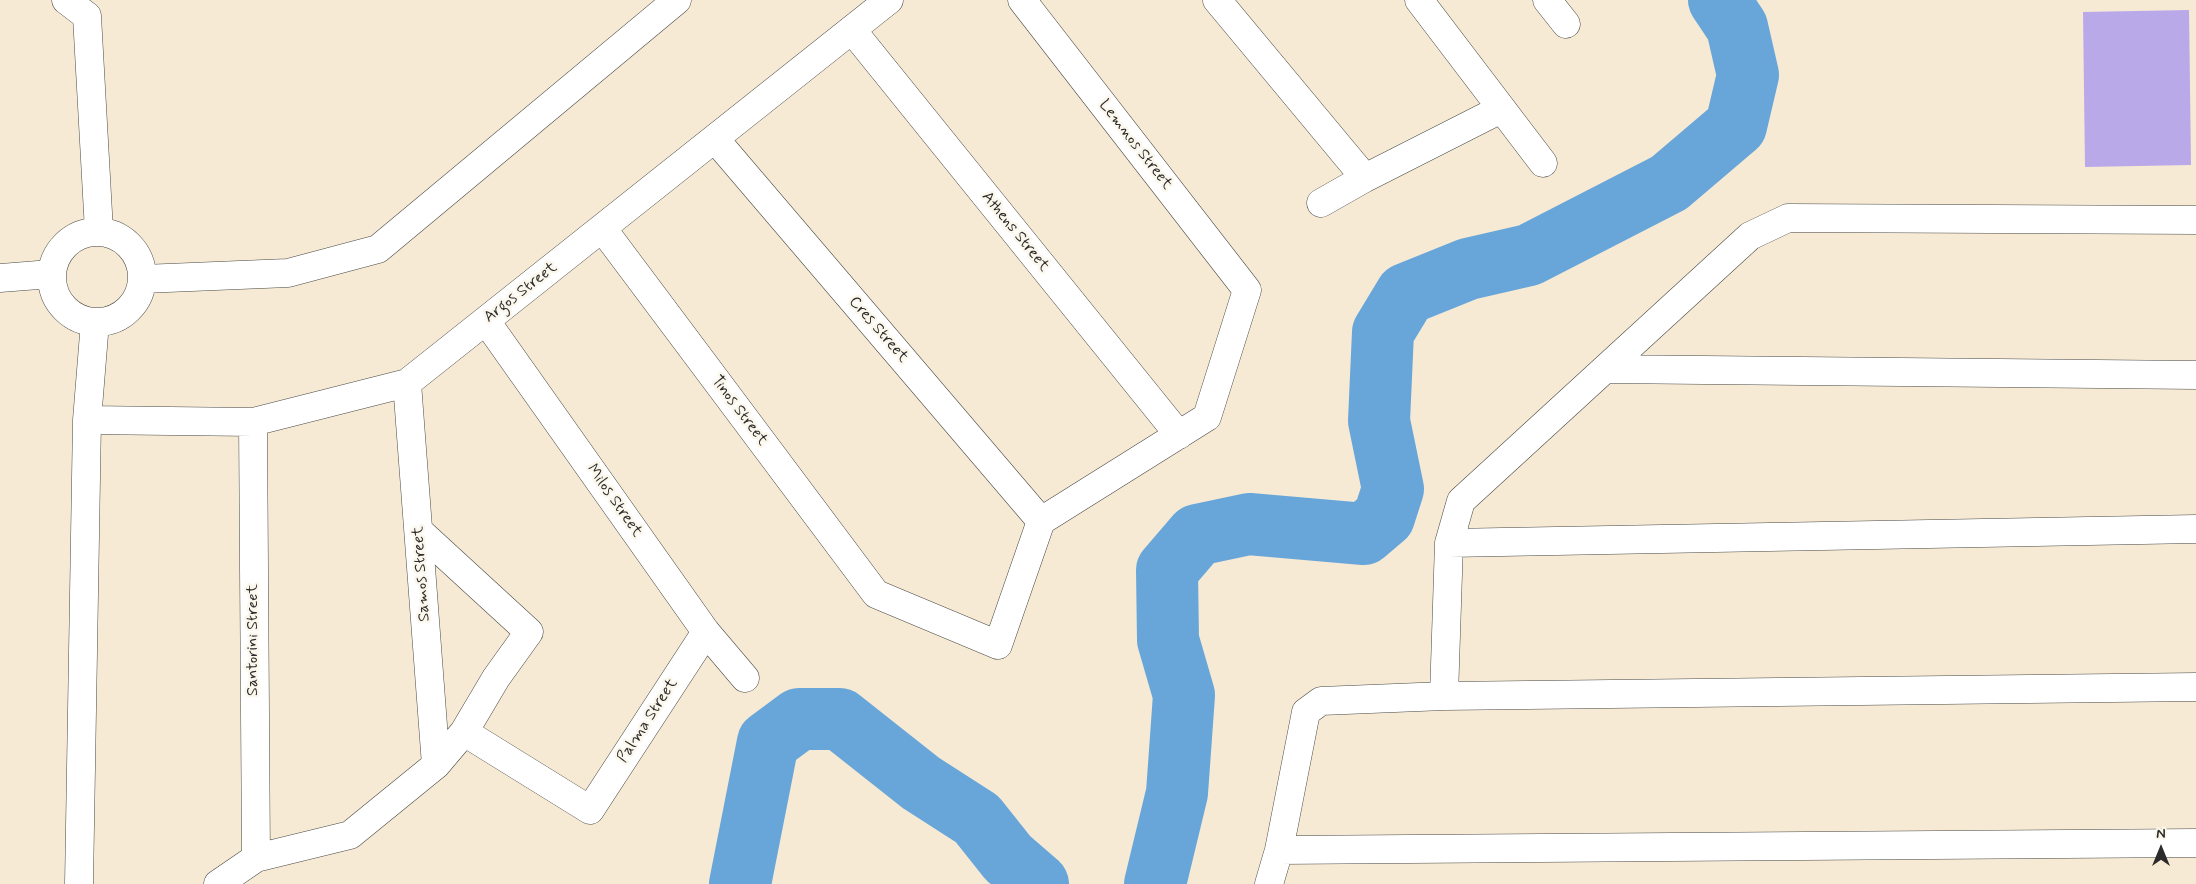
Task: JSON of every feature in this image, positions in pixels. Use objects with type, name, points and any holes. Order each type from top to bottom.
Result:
[{"type":"street","points":[[66,0],[94,8],[99,231]]},
{"type":"street","points":[[143,279],[288,273],[378,249],[677,0]]},
{"type":"street","name":"Argos Street","points":[[87,420],[253,422],[407,383],[889,0]]},
{"type":"street","name":"Lemnos Street","points":[[1022,0],[1247,290],[1207,417],[1179,435]]},
{"type":"street","points":[[1217,0],[1365,178]]},
{"type":"street","points":[[1419,0],[1543,163]]},
{"type":"street","points":[[1547,0],[1566,24]]},
{"type":"street","name":"Athens Street","points":[[852,30],[1179,435]]},
{"type":"street","points":[[1321,203],[1365,178],[1501,109]]},
{"type":"street","name":"Cres Street","points":[[715,139],[1041,521]]},
{"type":"street","points":[[1444,696],[1449,544],[1461,501],[1750,236],[1788,218],[2196,220]]},
{"type":"street","name":"Tinos Street","points":[[602,228],[876,594],[998,645],[1041,521]]},
{"type":"street","points":[[99,231],[113,234],[125,241],[135,252],[141,265],[143,279],[133,306],[122,315],[109,320],[95,322],[80,319],[63,307],[52,289],[51,274],[54,261],[61,248],[72,239],[85,233],[99,231]]},
{"type":"street","points":[[0,278],[51,274]]},
{"type":"street","name":"Milos Street","points":[[486,320],[706,632],[745,678]]},
{"type":"street","points":[[79,884],[87,420],[95,322]]},
{"type":"street","points":[[1605,369],[2196,375]]},
{"type":"street","name":"Samos Street","points":[[407,383],[436,765]]},
{"type":"street","name":"Santorini Street","points":[[253,422],[256,858]]},
{"type":"street","points":[[1041,521],[1179,435]]},
{"type":"street","points":[[1449,544],[2196,529]]},
{"type":"street","points":[[218,884],[256,858],[350,835],[436,765],[464,732],[496,678],[529,632],[419,531]]},
{"type":"street","name":"Palma Street","points":[[464,732],[590,810],[706,632]]},
{"type":"street","points":[[1269,884],[1279,850],[1306,712],[1321,701],[1444,696],[2196,687]]},
{"type":"street","points":[[1279,850],[2196,843]]},
{"type":"building","points":[[2189,10],[2191,165],[2085,167],[2083,12]]},
{"type":"waterway","points":[[1155,884],[1177,793],[1184,695],[1168,640],[1167,570],[1197,535],[1249,524],[1364,534],[1384,517],[1393,489],[1379,421],[1383,332],[1406,294],[1468,269],[1529,255],[1669,183],[1736,126],[1748,75],[1737,27],[1719,0]]},
{"type":"waterway","points":[[740,884],[768,742],[799,719],[840,719],[921,783],[977,819],[1008,858],[1038,884]]}]
